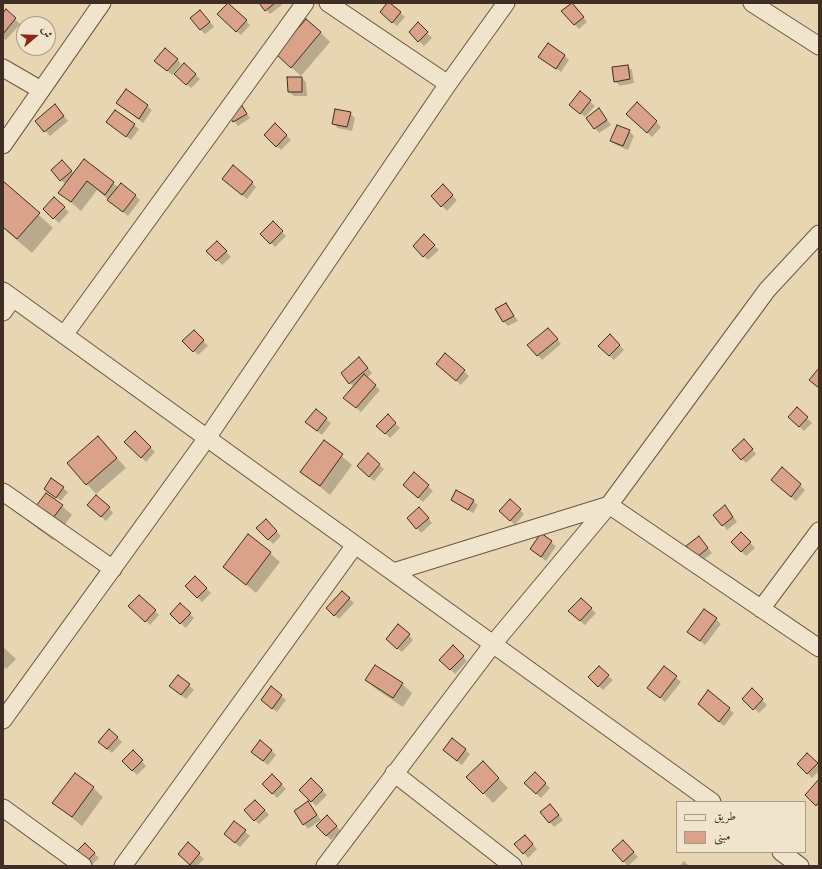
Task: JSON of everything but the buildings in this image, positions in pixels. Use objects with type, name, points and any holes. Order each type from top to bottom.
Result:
[{"type":"street","points":[[3,145],[102,3]]},
{"type":"street","points":[[64,335],[305,3]]},
{"type":"street","points":[[328,3],[448,84]]},
{"type":"street","points":[[3,720],[207,438],[448,84],[506,3]]},
{"type":"street","points":[[752,3],[819,46]]},
{"type":"street","points":[[3,68],[41,90]]},
{"type":"street","points":[[325,866],[493,644],[609,505],[767,290],[819,234]]},
{"type":"street","points":[[3,312],[8,294],[711,801]]},
{"type":"street","points":[[3,492],[113,569]]},
{"type":"street","points":[[393,572],[609,505]]},
{"type":"street","points":[[609,505],[819,648]]},
{"type":"street","points":[[761,609],[819,531]]},
{"type":"street","points":[[123,866],[355,545]]},
{"type":"street","points":[[394,773],[513,866]]},
{"type":"street","points":[[3,808],[83,866]]},
{"type":"street","points":[[782,853],[800,866]]}]
